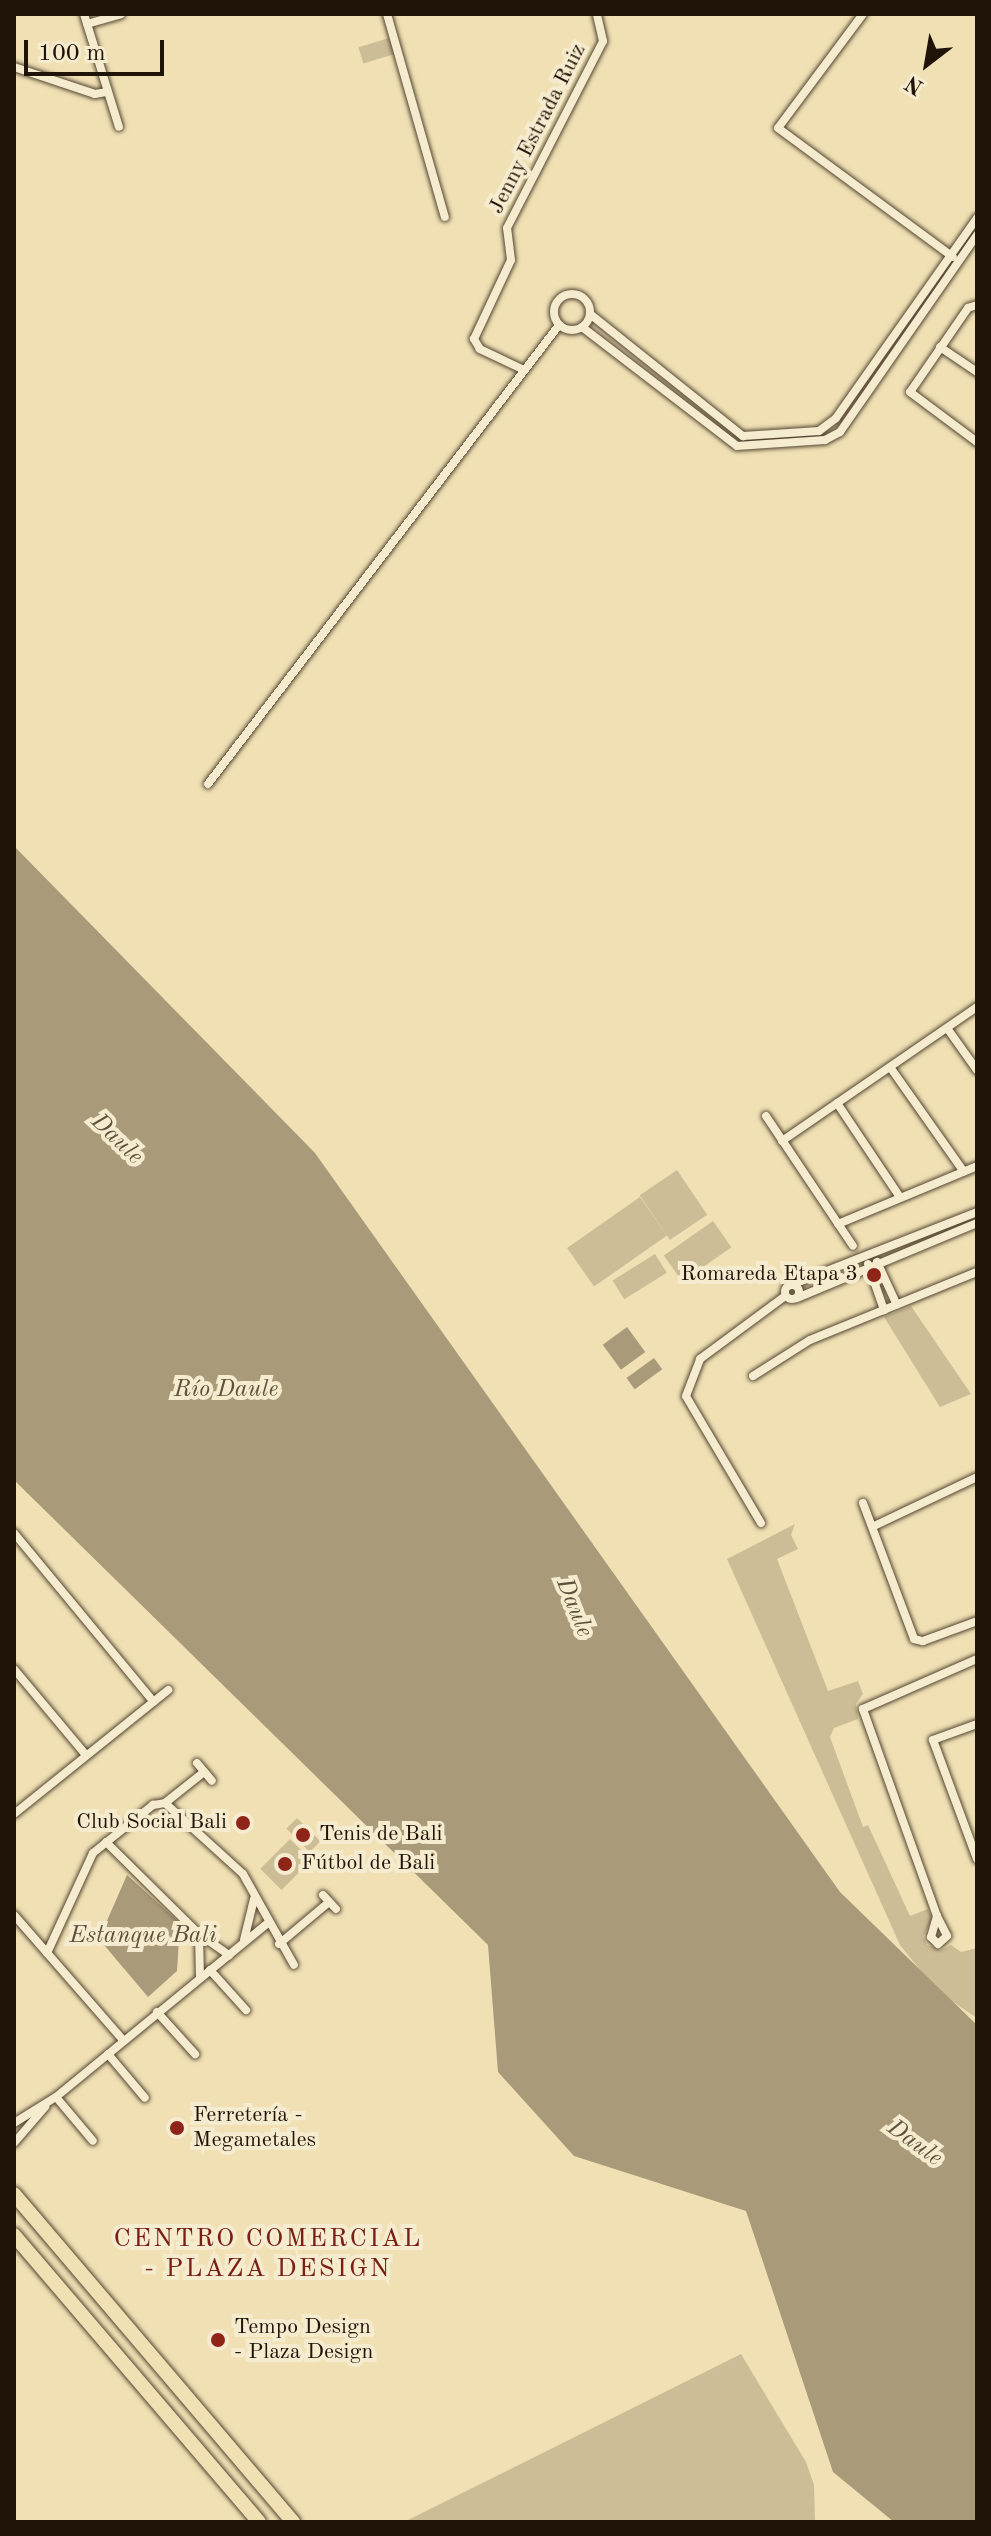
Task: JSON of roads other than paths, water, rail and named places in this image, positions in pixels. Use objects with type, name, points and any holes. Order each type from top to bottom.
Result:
[{"type":"highway","points":[[14,2194],[293,2522]]},
{"type":"highway","points":[[14,2235],[259,2522]]},
{"type":"street","points":[[119,127],[86,19],[121,14]]},
{"type":"street","points":[[387,14],[445,217]]},
{"type":"street","name":"Jenny Estrada Ruiz","points":[[522,369],[480,349],[474,339],[511,260],[507,228],[603,41],[597,14]]},
{"type":"street","points":[[863,14],[778,128],[959,261]]},
{"type":"street","points":[[14,67],[95,94],[106,92]]},
{"type":"street","points":[[559,325],[553,310],[563,296],[580,295],[590,314],[743,436],[819,431],[836,418],[977,218]]},
{"type":"street","points":[[559,325],[582,327],[737,446],[825,440],[840,432],[977,235]]},
{"type":"street","points":[[977,305],[968,308],[911,395],[977,442]]},
{"type":"street","points":[[582,327],[590,314]]},
{"type":"street","points":[[208,784],[522,369],[559,325]]},
{"type":"street","points":[[940,347],[977,372]]},
{"type":"street","points":[[782,1141],[977,1007]]},
{"type":"street","points":[[947,1028],[977,1070]]},
{"type":"street","points":[[890,1067],[964,1172]]},
{"type":"street","points":[[837,1103],[900,1197]]},
{"type":"street","points":[[766,1116],[853,1246]]},
{"type":"street","points":[[838,1224],[977,1166]]},
{"type":"street","points":[[761,1523],[686,1396],[700,1359],[785,1296],[791,1285],[977,1212]]},
{"type":"street","points":[[785,1296],[797,1298],[977,1223]]},
{"type":"street","points":[[869,1255],[879,1263],[897,1305]]},
{"type":"street","points":[[869,1255],[867,1268],[884,1310]]},
{"type":"street","points":[[753,1376],[810,1340],[977,1272]]},
{"type":"street","points":[[791,1285],[799,1290],[797,1298]]},
{"type":"street","points":[[874,1526],[977,1477]]},
{"type":"street","points":[[863,1503],[914,1639],[923,1641],[977,1621]]},
{"type":"street","points":[[14,1533],[154,1702]]},
{"type":"street","points":[[937,1916],[863,1709],[977,1659]]},
{"type":"street","points":[[14,1669],[86,1755]]},
{"type":"street","points":[[15,1810],[168,1690]]},
{"type":"street","points":[[977,1724],[933,1740],[977,1859]]},
{"type":"street","points":[[197,1763],[212,1781]]},
{"type":"street","points":[[47,1953],[90,1858],[153,1805],[165,1803],[204,1772]]},
{"type":"street","points":[[165,1803],[236,1866],[294,1965]]},
{"type":"street","points":[[106,1842],[199,1934],[229,1955]]},
{"type":"street","points":[[279,1944],[326,1898],[336,1909]]},
{"type":"street","points":[[244,1940],[254,1899]]},
{"type":"street","points":[[14,1915],[124,2041]]},
{"type":"street","points":[[14,2123],[52,2100],[269,1922]]},
{"type":"street","points":[[199,1934],[200,1978]]},
{"type":"street","points":[[210,1970],[246,2010]]},
{"type":"street","points":[[157,2012],[195,2054]]},
{"type":"street","points":[[108,2054],[145,2098]]},
{"type":"street","points":[[52,2100],[93,2141]]},
{"type":"street","points":[[14,2143],[52,2100]]},
{"type":"water","name":"Río Daule","points":[[14,846],[315,1153],[840,1892],[977,2025],[977,2522],[894,2522],[833,2472],[746,2211],[574,2156],[498,2072],[488,1945],[14,1480]]},
{"type":"water","points":[[627,1327],[645,1352],[621,1370],[603,1345]]},
{"type":"water","points":[[654,1358],[662,1369],[635,1389],[626,1378]]},
{"type":"water","name":"Estanque Bali","points":[[127,1875],[180,1923],[177,1971],[148,1997],[99,1939]]},
{"type":"place","name":"Romareda Etapa 3","points":[[874,1275]]},
{"type":"place","name":"Club Social Bali","points":[[243,1823]]},
{"type":"place","name":"Tenis de Bali","points":[[303,1835]]},
{"type":"place","name":"Fútbol de Bali","points":[[285,1864]]},
{"type":"place","name":"Ferretería - Megametales","points":[[177,2128]]},
{"type":"place","name":"Tempo Design - Plaza Design","points":[[218,2340]]},
{"type":"district","name":"CENTRO COMERCIAL - PLAZA DESIGN","points":[[268,2255]]},
{"type":"water label","name":"Daule","points":[[116,1140]]},
{"type":"water label","name":"Daule","points":[[573,1608]]},
{"type":"water label","name":"Daule","points":[[914,2144]]}]
